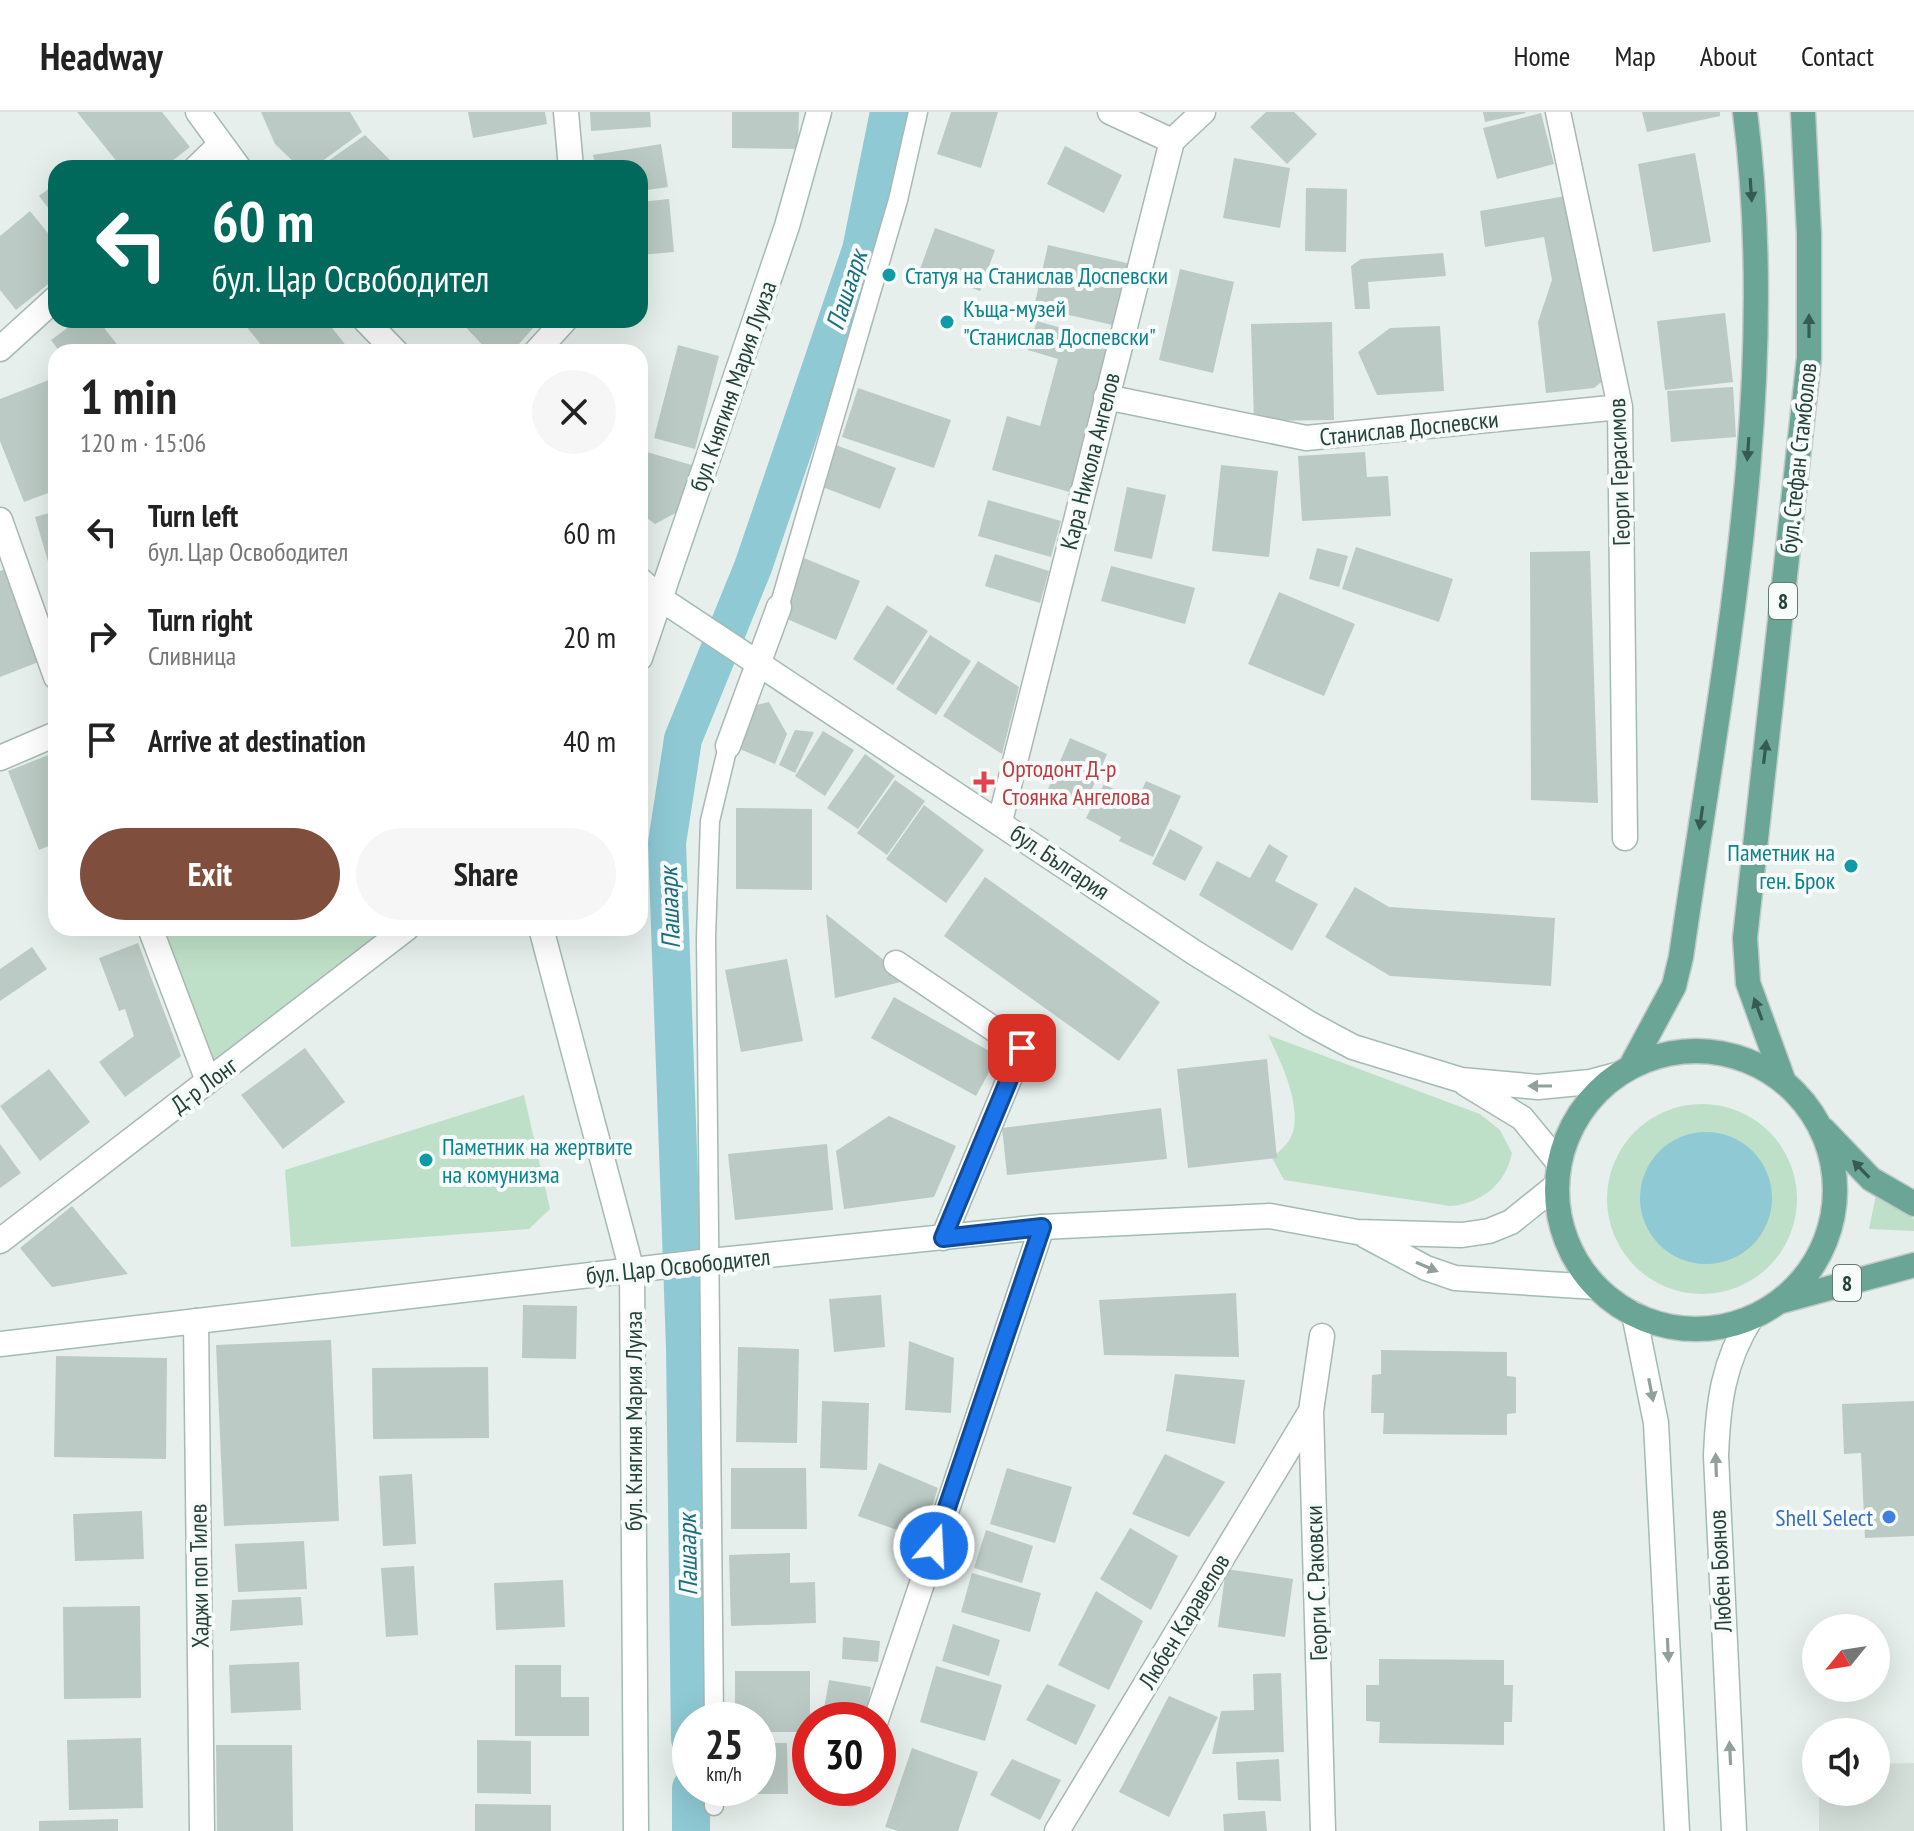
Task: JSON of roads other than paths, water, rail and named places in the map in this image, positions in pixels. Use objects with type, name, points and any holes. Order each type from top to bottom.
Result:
[{"type":"main road","name":"бул. Стефан Стамболов","points":[[1624,1070],[1674,986],[1681,957],[1744,518],[1754,362],[1755,260],[1745,112]]},
{"type":"main road","name":"бул. Стефан Стамболов","points":[[1784,1082],[1748,983],[1745,938],[1809,358],[1809,234],[1803,112]]},
{"type":"main road","name":"8","points":[[1817,1122],[1833,1169],[1835,1194],[1831,1219],[1813,1265],[1779,1301],[1751,1318],[1728,1325],[1692,1328],[1657,1323],[1634,1314],[1596,1287],[1582,1269],[1562,1229],[1558,1174],[1579,1114],[1624,1070],[1656,1056],[1710,1051],[1737,1057],[1784,1082],[1871,1179],[1914,1204]]},
{"type":"main road","name":"8","points":[[1779,1301],[1914,1265]]},
{"type":"street","points":[[198,112],[232,160]]},
{"type":"street","points":[[566,112],[570,160]]},
{"type":"street","name":"бул. Княгиня Мария Луиза","points":[[648,636],[787,226],[819,112]]},
{"type":"street","points":[[1110,112],[1172,141],[1203,112]]},
{"type":"street","name":"Георги Герасимов","points":[[1558,112],[1620,407],[1625,838]]},
{"type":"street","name":"Кара Никола Ангелов","points":[[1000,821],[1172,141]]},
{"type":"street","points":[[204,160],[220,145]]},
{"type":"street","points":[[0,349],[48,305]]},
{"type":"street","points":[[373,328],[388,344]]},
{"type":"street","points":[[543,344],[558,328]]},
{"type":"street","name":"Станислав Доспевски","points":[[1106,397],[1306,438],[1620,407]]},
{"type":"street","points":[[0,520],[48,655]]},
{"type":"street","name":"бул. България","points":[[648,587],[661,599],[1195,953],[1353,1047],[1461,1080],[1538,1087],[1590,1082],[1624,1070]]},
{"type":"street","points":[[728,746],[750,656],[779,607]]},
{"type":"street","points":[[0,758],[48,737]]},
{"type":"street","points":[[153,936],[208,1081]]},
{"type":"street","name":"Д-р Лонг","points":[[0,1241],[397,936]]},
{"type":"street","name":"бул. Княгиня Мария Луиза","points":[[543,936],[632,1271],[636,1831]]},
{"type":"street","points":[[896,963],[1022,1048],[943,1238]]},
{"type":"street","name":"бул. България","points":[[1461,1080],[1522,1118],[1558,1174]]},
{"type":"street","name":"бул. Цар Освободител","points":[[0,1344],[710,1261],[1042,1227],[1270,1216],[1357,1232],[1430,1236],[1489,1231],[1511,1222],[1558,1174]]},
{"type":"street","points":[[882,1702],[1042,1227]]},
{"type":"street","name":"бул. Цар Освободител","points":[[1357,1232],[1426,1268],[1455,1278],[1596,1287]]},
{"type":"street","points":[[1634,1314],[1656,1423],[1677,1831]]},
{"type":"street","name":"Любен Боянов","points":[[1734,1831],[1716,1456],[1717,1412],[1726,1364],[1751,1318]]},
{"type":"street","name":"Хаджи поп Тилев","points":[[196,1321],[202,1831]]},
{"type":"street","name":"Георги С. Раковски","points":[[1322,1336],[1311,1411],[1323,1831]]},
{"type":"street","name":"Любен Каравелов","points":[[1057,1831],[1311,1411]]},
{"type":"lane","points":[[779,607],[898,200],[918,112]]},
{"type":"lane","points":[[714,1702],[706,937],[710,836],[728,746]]},
{"type":"water","points":[[1706,1132],[1731,1137],[1753,1151],[1767,1173],[1772,1198],[1767,1223],[1753,1245],[1731,1259],[1706,1264],[1681,1259],[1659,1245],[1645,1223],[1640,1198],[1645,1173],[1659,1151],[1681,1137]]},
{"type":"waterway","name":"Пашаарк","points":[[690,1702],[685,1347],[667,843],[683,739],[753,567],[861,250],[889,112]]},
{"type":"waterway","name":"Пашаарк","points":[[691,1806],[691,1831]]},
{"type":"place","name":"Статуя на Станислав Доспевски","points":[[889,275]]},
{"type":"place","name":"Къща-музей \"Станислав Доспевски\"","points":[[947,322]]},
{"type":"place","name":"Ортодонт Д-р Стоянка Ангелова","points":[[984,782]]},
{"type":"place","name":"Паметник на ген. Брок","points":[[1851,866]]},
{"type":"place","name":"Паметник на жертвите на комунизма","points":[[426,1160]]},
{"type":"place","name":"Shell Select","points":[[1889,1517]]}]
